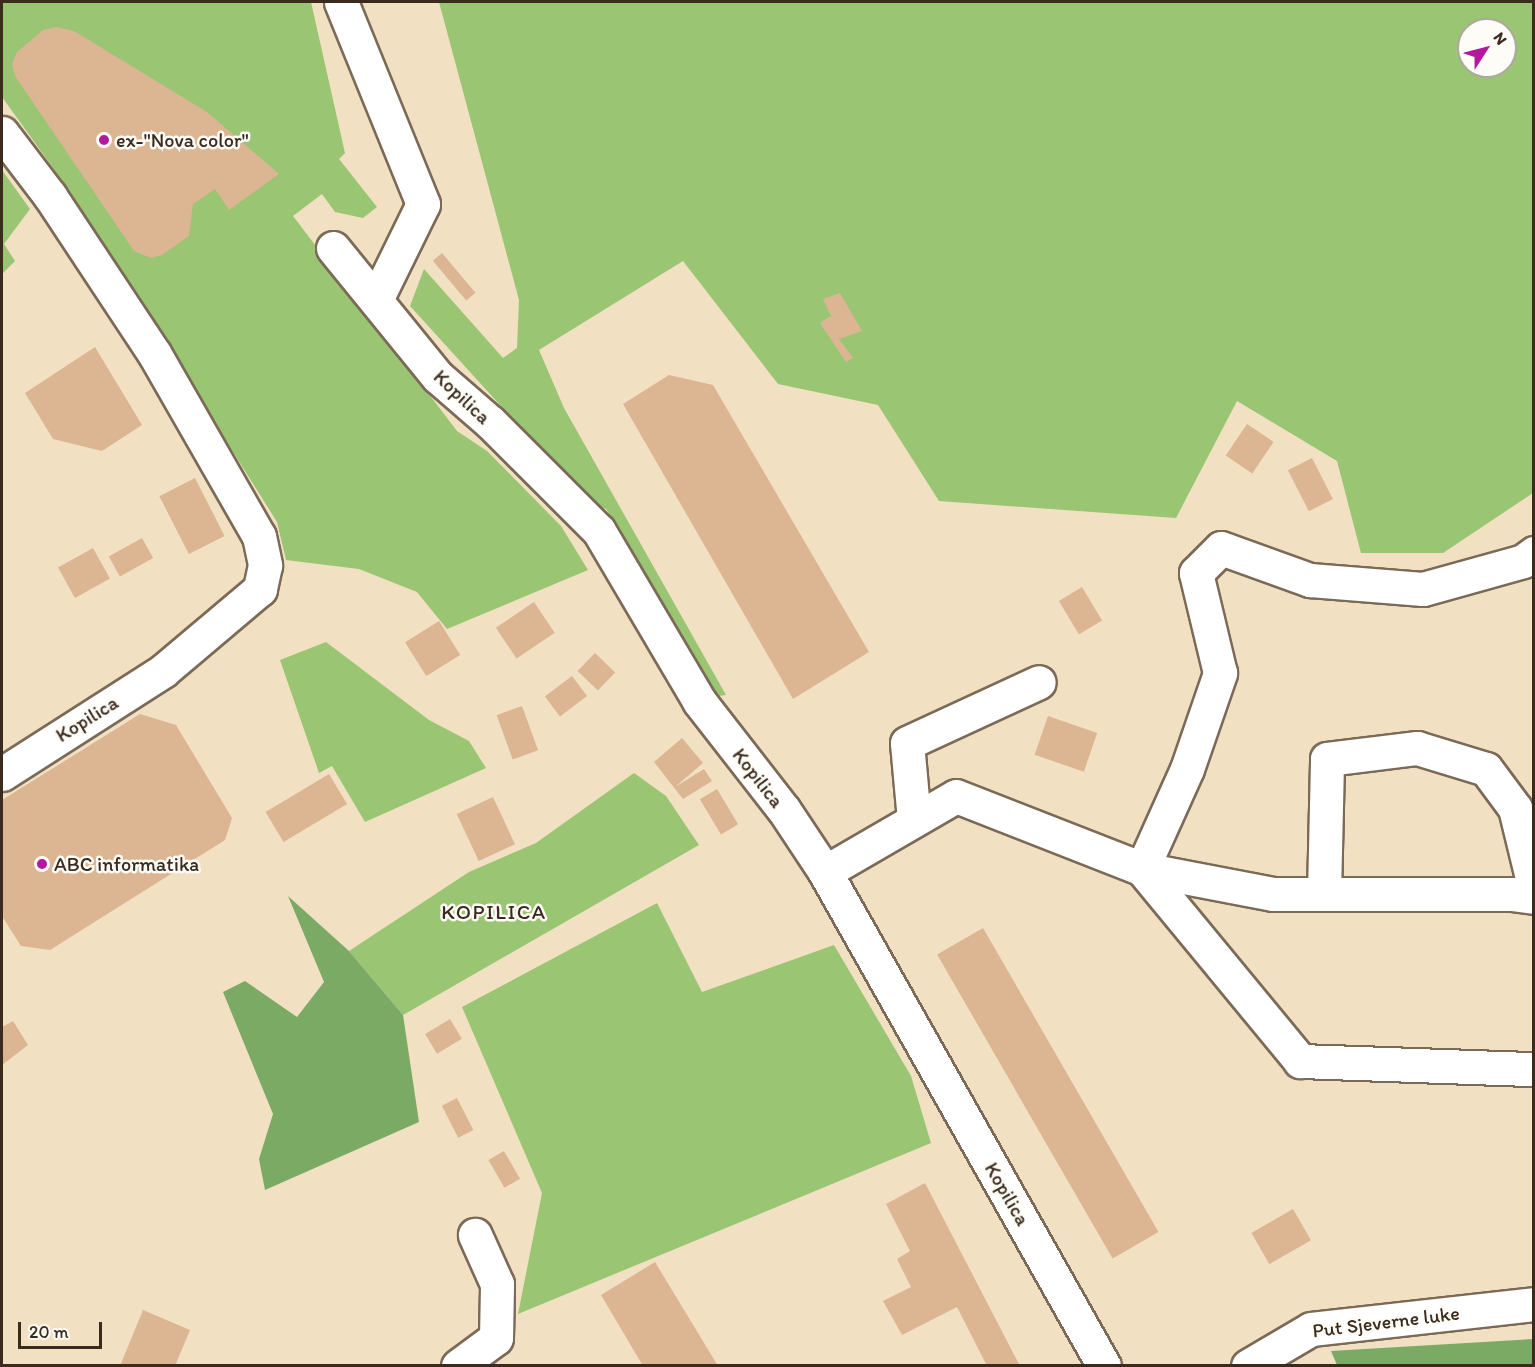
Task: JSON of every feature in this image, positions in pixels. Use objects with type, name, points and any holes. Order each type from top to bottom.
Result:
[{"type":"street","points":[[341,2],[423,204],[376,300]]},
{"type":"street","name":"Kopilica","points":[[2,133],[50,196],[154,353],[259,536],[265,565],[260,589],[163,671],[2,774]]},
{"type":"street","name":"Kopilica","points":[[333,248],[438,377],[490,422],[599,531],[699,701],[783,810],[825,872],[1104,1365]]},
{"type":"street","points":[[1142,869],[1187,769],[1220,673],[1196,573],[1221,548],[1310,580],[1423,589],[1523,561],[1533,553]]},
{"type":"street","points":[[914,820],[908,743],[1039,682]]},
{"type":"street","points":[[1324,894],[1327,759],[1417,748],[1486,769],[1515,808],[1533,886]]},
{"type":"street","points":[[825,872],[956,796],[1142,869],[1273,894],[1513,894],[1533,897]]},
{"type":"street","points":[[1142,869],[1300,1061],[1533,1069]]},
{"type":"street","points":[[458,1365],[496,1338],[497,1284],[475,1235]]},
{"type":"street","name":"Put Sjeverne luke","points":[[1248,1365],[1311,1329],[1533,1304]]},
{"type":"green space","points":[[2,2],[311,2],[345,153],[339,159],[377,207],[363,218],[335,212],[322,194],[293,216],[457,431],[487,451],[561,526],[588,570],[447,629],[417,592],[359,569],[286,560],[277,522],[71,193],[2,97]]},
{"type":"green space","points":[[439,2],[1533,2],[1533,493],[1443,553],[1361,553],[1337,461],[1237,401],[1176,518],[939,501],[878,405],[778,384],[683,261],[539,350],[564,408],[726,695],[718,696],[606,509],[589,503],[410,306],[424,269],[503,358],[517,348],[519,300]]},
{"type":"green space","points":[[2,170],[30,209],[4,244],[15,261],[2,274]]},
{"type":"green space","points":[[326,642],[429,720],[469,741],[486,768],[365,822],[332,766],[319,773],[280,660]]},
{"type":"green space","points":[[634,773],[666,796],[699,845],[403,1015],[349,951],[469,872],[536,843]]},
{"type":"green space","points":[[288,896],[349,951],[403,1015],[419,1122],[265,1190],[259,1159],[273,1114],[223,992],[245,981],[297,1017],[324,982]]},
{"type":"green space","points":[[657,903],[702,992],[834,945],[911,1076],[931,1143],[518,1314],[542,1193],[462,1007]]},
{"type":"green space","points":[[1533,1339],[1533,1365],[1337,1365],[1331,1351]]},
{"type":"building","name":"ex-\"Nova color\"","points":[[57,27],[74,31],[207,112],[279,174],[229,210],[215,189],[193,204],[189,236],[162,255],[151,258],[134,251],[15,76],[12,64],[17,52],[43,30]]},
{"type":"building","points":[[442,253],[475,293],[466,301],[433,261]]},
{"type":"building","points":[[840,293],[862,331],[839,339],[853,358],[846,362],[820,323],[831,316],[823,299]]},
{"type":"building","points":[[95,347],[142,425],[102,451],[53,439],[25,393]]},
{"type":"building","points":[[669,375],[713,385],[869,652],[793,699],[623,404]]},
{"type":"building","points":[[1247,424],[1274,442],[1252,473],[1226,456]]},
{"type":"building","points":[[1312,458],[1333,499],[1309,511],[1288,470]]},
{"type":"building","points":[[195,478],[225,536],[189,554],[159,496]]},
{"type":"building","points":[[142,538],[153,558],[120,577],[109,556]]},
{"type":"building","points":[[93,548],[110,579],[75,598],[58,567]]},
{"type":"building","points":[[1082,587],[1102,620],[1079,634],[1059,601]]},
{"type":"building","points":[[534,602],[555,633],[517,658],[496,628]]},
{"type":"building","points":[[439,621],[460,655],[426,676],[405,642]]},
{"type":"building","points":[[595,653],[615,672],[598,690],[578,671]]},
{"type":"building","points":[[572,676],[587,696],[560,716],[545,696]]},
{"type":"building","points":[[522,706],[538,750],[513,759],[497,715]]},
{"type":"building","points":[[140,714],[176,725],[232,818],[225,840],[50,950],[21,946],[2,916],[2,800]]},
{"type":"building","points":[[1048,716],[1097,733],[1084,772],[1035,755]]},
{"type":"building","points":[[682,738],[703,763],[675,787],[704,769],[712,781],[683,799],[654,762]]},
{"type":"building","points":[[329,774],[347,804],[284,842],[266,812]]},
{"type":"building","points":[[717,789],[738,824],[721,834],[700,799]]},
{"type":"building","points":[[493,797],[515,844],[479,861],[457,814]]},
{"type":"building","points":[[983,928],[1158,1232],[1113,1258],[937,954]]},
{"type":"building","points":[[450,1019],[462,1039],[437,1054],[425,1034]]},
{"type":"building","points":[[13,1021],[28,1045],[2,1065],[2,1027]]},
{"type":"building","points":[[457,1098],[473,1130],[458,1138],[442,1106]]},
{"type":"building","points":[[504,1151],[520,1179],[504,1188],[488,1160]]},
{"type":"building","points":[[925,1183],[1020,1366],[987,1366],[957,1307],[902,1335],[883,1301],[911,1287],[897,1259],[910,1251],[886,1204]]},
{"type":"building","points":[[1293,1209],[1311,1240],[1269,1264],[1251,1233]]},
{"type":"building","points":[[655,1262],[718,1366],[643,1366],[601,1295]]},
{"type":"building","points":[[143,1310],[190,1330],[175,1366],[120,1366]]},
{"type":"place","name":"ex-\"Nova color\"","points":[[104,140]]},
{"type":"place","name":"ABC informatika","points":[[42,864]]},
{"type":"district","name":"KOPILICA","points":[[494,912]]}]
